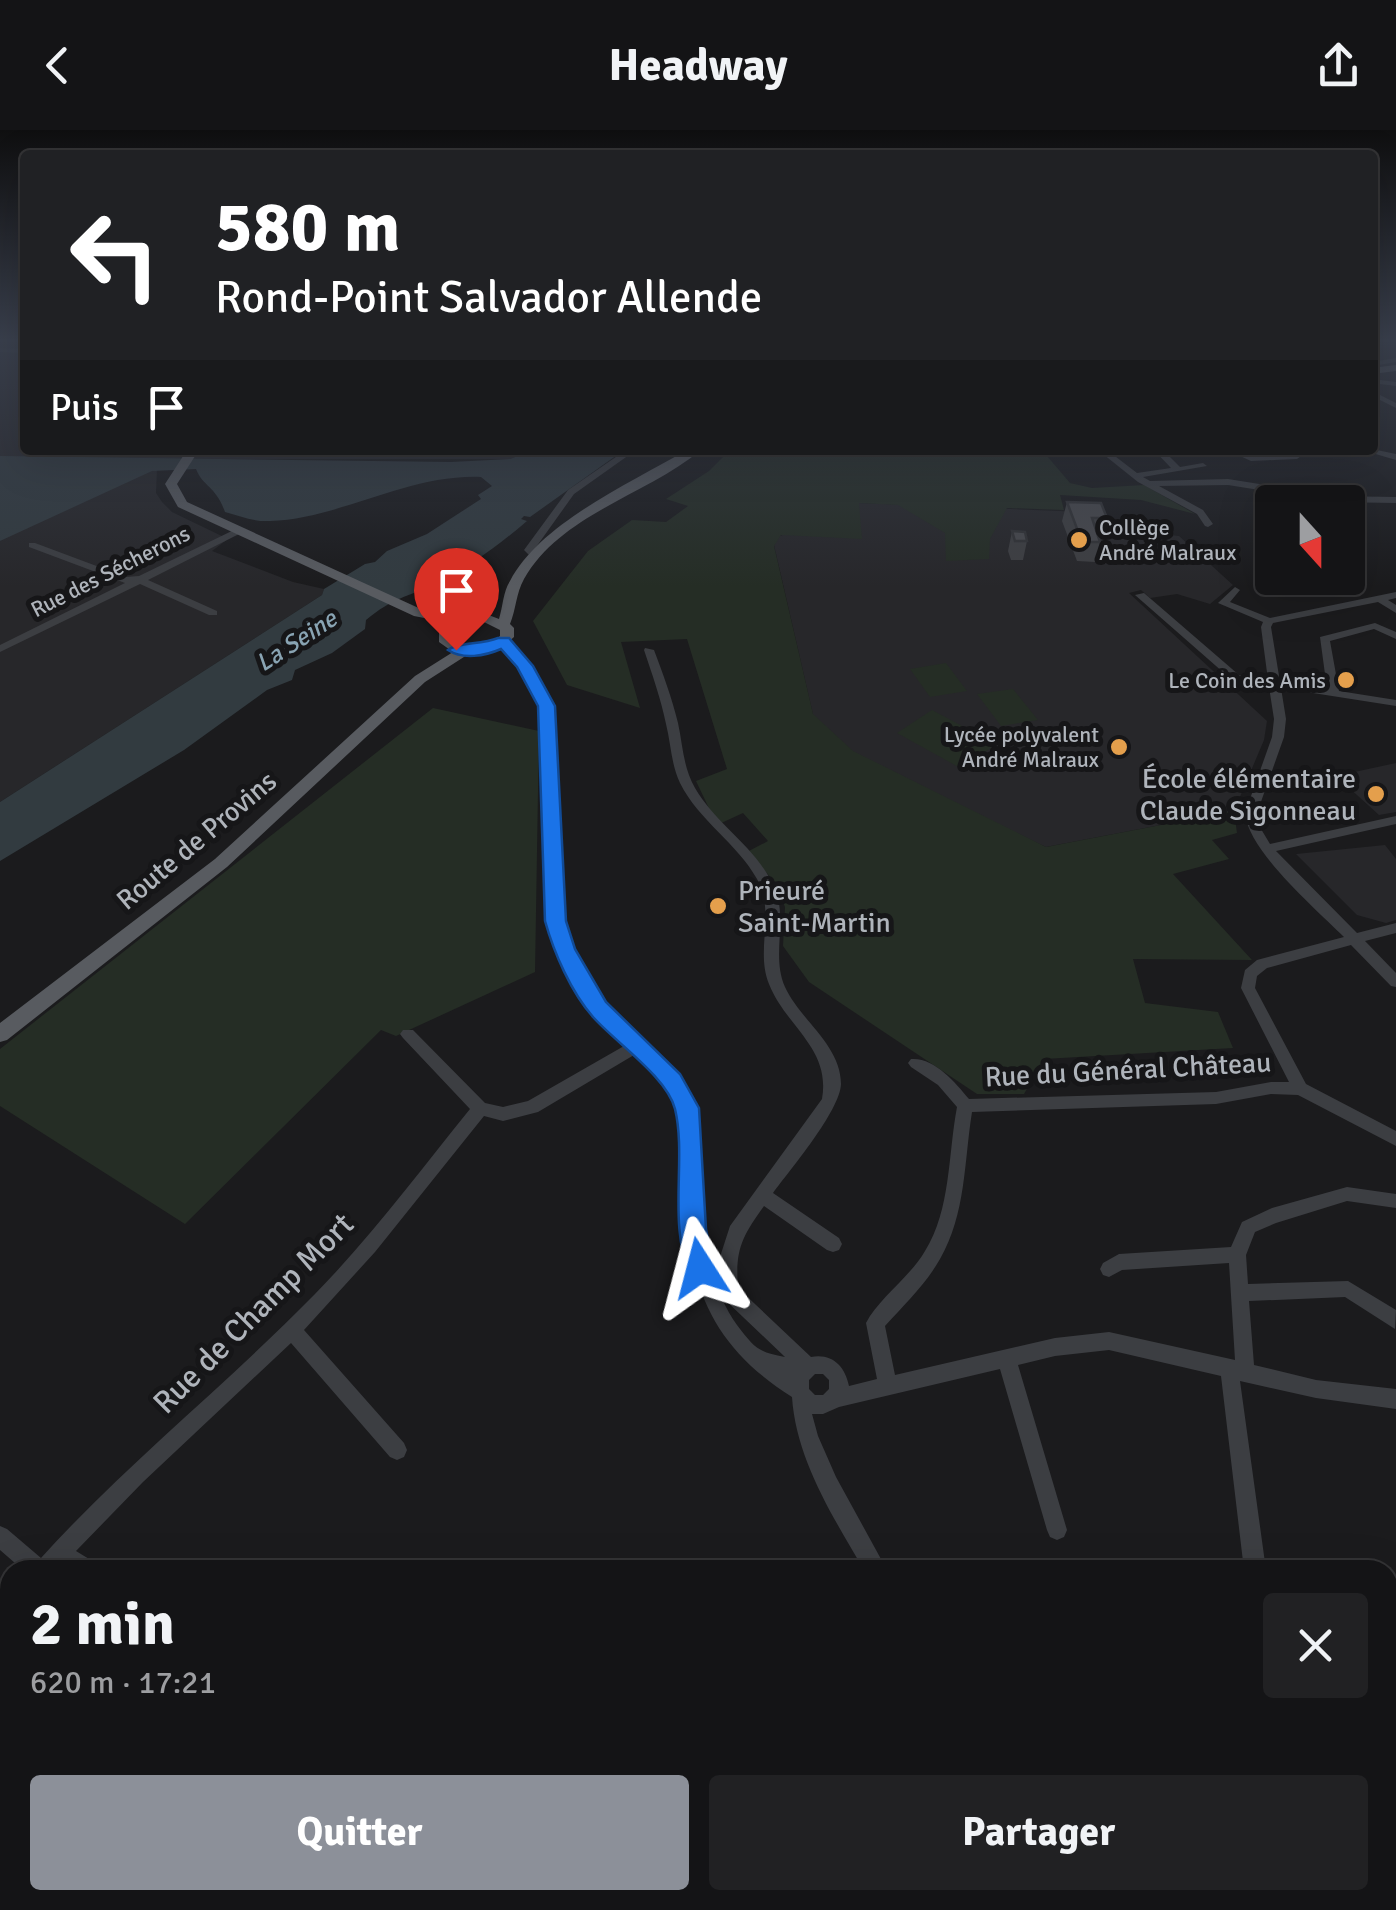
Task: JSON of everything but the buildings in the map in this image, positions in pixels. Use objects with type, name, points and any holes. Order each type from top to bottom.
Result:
[{"type":"main road","points":[[503,624],[518,578],[535,556],[562,534],[687,455]]},
{"type":"main road","points":[[186,459],[171,484],[176,499],[318,568],[419,613],[462,621],[486,618],[509,606]]},
{"type":"main road","points":[[419,613],[464,652]]},
{"type":"main road","points":[[420,680],[464,652],[497,646],[508,632],[503,624],[486,618]]},
{"type":"main road","points":[[420,680],[446,638],[462,621]]},
{"type":"main road","name":"Route de Provins","points":[[0,1034],[221,863],[420,680]]},
{"type":"street","points":[[535,556],[530,550],[538,534],[571,492],[625,455]]},
{"type":"street","points":[[1108,455],[1134,476],[1200,512],[1208,524]]},
{"type":"street","points":[[1163,455],[1177,470]]},
{"type":"street","points":[[1244,455],[1297,456]]},
{"type":"street","points":[[1134,476],[1203,466]]},
{"type":"street","points":[[1150,484],[1228,482],[1333,499],[1396,500]]},
{"type":"street","name":"Rue des Sécherons","points":[[0,649],[238,531]]},
{"type":"street","points":[[32,545],[124,580],[138,579],[214,613]]},
{"type":"street","points":[[1235,590],[1223,602],[1269,621],[1396,594]]},
{"type":"street","points":[[1140,595],[1228,674],[1395,704]]},
{"type":"street","points":[[1379,598],[1396,610]]},
{"type":"street","points":[[1269,621],[1266,627],[1280,719],[1278,736],[1251,813],[1252,824],[1266,849],[1396,982]]},
{"type":"street","points":[[1333,691],[1324,640],[1376,626],[1396,636]]},
{"type":"street","points":[[497,646],[524,666],[544,699],[549,724],[550,852],[556,921],[564,949],[584,988],[635,1047],[672,1080],[687,1108],[693,1229],[700,1268],[714,1306],[729,1330],[778,1380],[810,1402],[831,1394],[1006,1358],[1109,1342],[1316,1389],[1396,1398]]},
{"type":"street","points":[[650,650],[672,721],[680,767],[693,797],[713,823],[747,852],[768,886],[774,906],[774,979],[826,1057],[835,1086],[830,1101],[736,1231],[728,1263],[730,1292],[806,1368]]},
{"type":"street","points":[[1266,849],[1396,820]]},
{"type":"street","points":[[1355,940],[1396,928]]},
{"type":"street","name":"Rue du Général Château","points":[[1300,1090],[1248,988],[1250,974],[1262,964],[1355,940]]},
{"type":"street","points":[[408,1034],[480,1108],[503,1114],[532,1107],[635,1047]]},
{"type":"street","points":[[916,1063],[944,1081],[965,1106]]},
{"type":"street","name":"Rue du Général Château","points":[[880,1386],[874,1322],[919,1276],[940,1242],[952,1196],[965,1106],[1216,1098],[1271,1088],[1300,1090]]},
{"type":"street","points":[[1300,1090],[1396,1138]]},
{"type":"street","name":"Rue de Champ Mort","points":[[51,1560],[157,1453],[292,1330],[374,1242],[480,1108]]},
{"type":"street","points":[[1253,1560],[1237,1368],[1238,1254],[1248,1228],[1272,1216],[1347,1194],[1396,1201]]},
{"type":"street","points":[[762,1195],[832,1244]]},
{"type":"street","points":[[1109,1269],[1119,1262],[1238,1254]]},
{"type":"street","points":[[1239,1292],[1348,1289],[1395,1320]]},
{"type":"street","points":[[292,1330],[397,1450]]},
{"type":"street","points":[[1006,1358],[1057,1530]]},
{"type":"street","points":[[760,1362],[828,1368],[831,1394],[814,1446]]},
{"type":"street","points":[[806,1368],[798,1382],[800,1407],[833,1493],[870,1560]]},
{"type":"street","points":[[0,1536],[29,1560]]},
{"type":"street","points":[[59,1552],[71,1560]]},
{"type":"shaded area","points":[[0,421],[20,421],[20,455],[520,455],[510,459],[211,459],[176,462],[157,470],[156,493],[172,512],[228,539],[212,551],[293,582],[324,589],[322,595],[0,802]]},
{"type":"shaded area","points":[[725,455],[1046,455],[1070,483],[1092,488],[1144,485],[1195,514],[1141,500],[1060,495],[1064,510],[1007,508],[990,539],[989,559],[946,561],[945,533],[898,505],[859,503],[862,539],[781,535],[774,546],[813,714],[853,751],[1046,847],[1234,811],[1237,833],[1212,840],[1229,859],[1173,874],[1252,960],[1133,959],[1145,1003],[1218,1012],[1233,1048],[1044,1059],[1024,1094],[977,1094],[809,982],[783,946],[785,907],[775,882],[747,852],[768,841],[743,813],[717,825],[696,781],[727,769],[687,639],[621,642],[640,708],[567,685],[533,621],[588,551],[632,520],[666,522],[688,506],[666,499],[709,471]]},
{"type":"shaded area","points":[[859,503],[1084,512],[1141,532],[1179,536],[1233,585],[1210,604],[1177,594],[1150,598],[1141,590],[1129,593],[1267,721],[1264,740],[1234,811],[1046,847],[820,745],[774,545],[780,536]]},
{"type":"shaded area","points":[[946,663],[967,691],[930,697],[910,669]]},
{"type":"shaded area","points":[[1013,689],[1038,720],[1001,726],[977,694]]},
{"type":"shaded area","points":[[433,708],[539,731],[535,972],[396,1036],[381,1030],[185,1224],[0,1106],[0,1049]]},
{"type":"shaded area","points":[[932,710],[996,744],[962,769],[897,733]]},
{"type":"shaded area","name":"École élémentaire Claude Sigonneau","points":[[1396,763],[1396,812],[1379,815],[1336,776]]},
{"type":"shaded area","points":[[1385,845],[1396,859],[1396,920],[1386,923],[1357,915],[1296,854]]},
{"type":"water","name":"La Seine","points":[[520,455],[617,455],[530,517],[524,516],[521,519],[527,521],[471,563],[384,607],[366,620],[365,629],[332,653],[295,670],[292,680],[267,690],[184,750],[0,861],[0,802],[322,595],[324,589],[375,562],[387,551],[427,534],[481,499],[478,495],[492,486],[481,477],[427,482],[322,513],[264,521],[225,512],[196,469],[152,471],[0,541],[0,456],[451,462]]},
{"type":"place","name":"Collège André Malraux","points":[[1079,540]]},
{"type":"place","name":"Le Coin des Amis","points":[[1346,680]]},
{"type":"place","name":"Lycée polyvalent André Malraux","points":[[1119,747]]},
{"type":"place","name":"École élémentaire Claude Sigonneau","points":[[1376,794]]},
{"type":"place","name":"Prieuré Saint-Martin","points":[[718,906]]},
{"type":"route","points":[[456,650],[482,651],[504,642],[533,679],[547,706],[550,852],[556,921],[564,949],[598,1008],[672,1080],[687,1108],[693,1229],[700,1268]]}]
